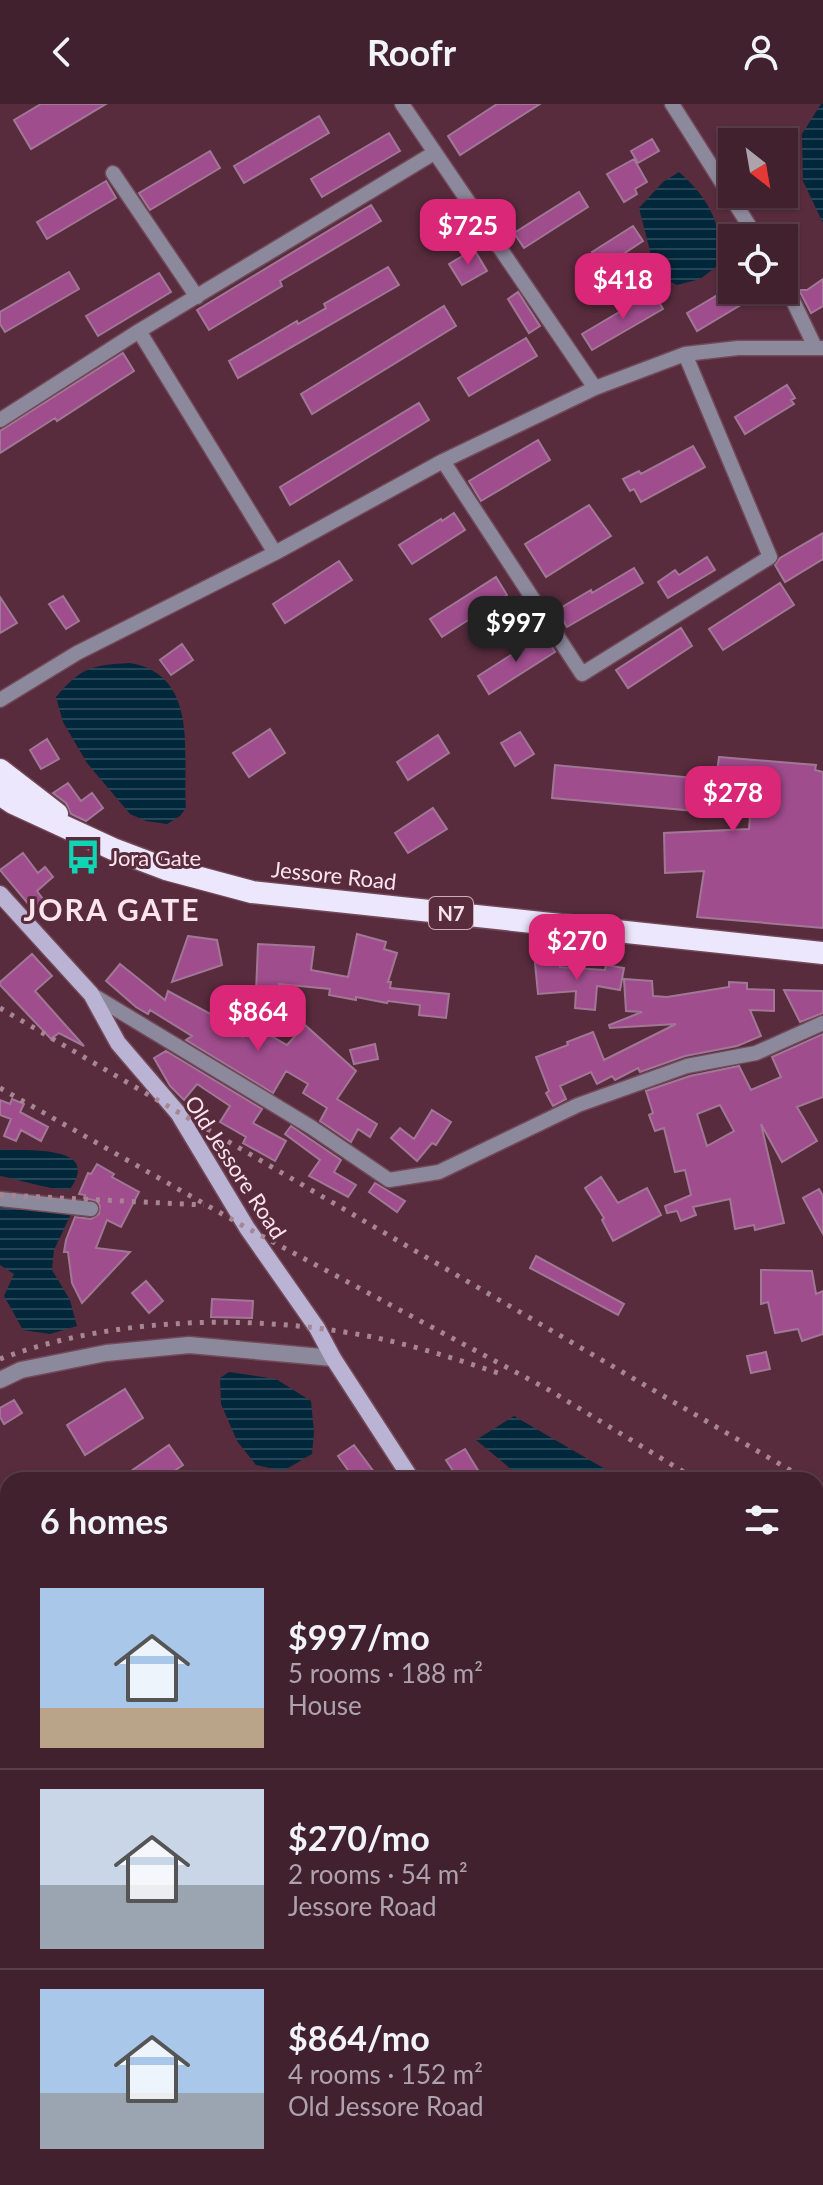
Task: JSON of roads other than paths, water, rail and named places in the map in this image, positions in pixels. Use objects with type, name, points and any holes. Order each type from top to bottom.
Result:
[{"type":"highway","name":"Jessore Road","points":[[0,770],[87,837]]},
{"type":"highway","name":"Jessore Road","points":[[0,794],[87,837],[166,869],[252,892],[823,953]]},
{"type":"main road","name":"Old Jessore Road","points":[[0,894],[91,994],[118,1043],[178,1113],[247,1228],[317,1328],[407,1472]]},
{"type":"street","points":[[402,104],[595,388]]},
{"type":"street","points":[[672,104],[748,224]]},
{"type":"street","points":[[0,420],[139,331],[434,153]]},
{"type":"street","points":[[113,173],[197,297]]},
{"type":"street","points":[[0,700],[77,653],[275,553],[443,461],[595,388],[685,354],[738,348],[819,348],[796,304]]},
{"type":"street","points":[[139,331],[275,553]]},
{"type":"street","points":[[443,461],[582,674],[770,557],[685,354]]},
{"type":"street","points":[[91,994],[311,1127],[389,1180],[439,1172],[578,1105],[687,1066],[756,1053],[823,1023]]},
{"type":"street","points":[[0,1199],[91,1209]]},
{"type":"street","points":[[0,1380],[21,1370],[106,1353],[189,1345],[333,1358]]},
{"type":"water","points":[[821,104],[823,223],[803,181],[802,134]]},
{"type":"water","points":[[679,172],[706,202],[718,230],[718,266],[700,279],[677,285],[650,272],[650,251],[639,208],[663,182]]},
{"type":"water","points":[[130,663],[153,671],[168,684],[178,701],[183,721],[186,808],[167,824],[146,821],[130,814],[87,763],[63,722],[56,697],[73,679],[88,670]]},
{"type":"water","points":[[0,1149],[56,1153],[76,1164],[77,1174],[70,1189],[0,1176]]},
{"type":"water","points":[[0,1207],[71,1214],[54,1250],[52,1270],[70,1300],[77,1326],[50,1334],[23,1330],[4,1296],[14,1274],[0,1265]]},
{"type":"water","points":[[229,1372],[276,1379],[311,1401],[314,1432],[312,1454],[283,1471],[256,1465],[237,1441],[221,1404],[220,1378]]},
{"type":"water","points":[[514,1416],[610,1472],[514,1472],[476,1440]]},
{"type":"railway","points":[[0,1008],[793,1472]]},
{"type":"railway","points":[[0,1088],[247,1228],[549,1390],[684,1472]]},
{"type":"railway","points":[[0,1195],[204,1205]]},
{"type":"railway","points":[[0,1359],[45,1344],[92,1334],[192,1323],[242,1323],[291,1325],[386,1340],[504,1375]]},
{"type":"place","name":"Jora Gate","points":[[83,857]]},
{"type":"district","name":"JORA GATE","points":[[112,909]]}]
